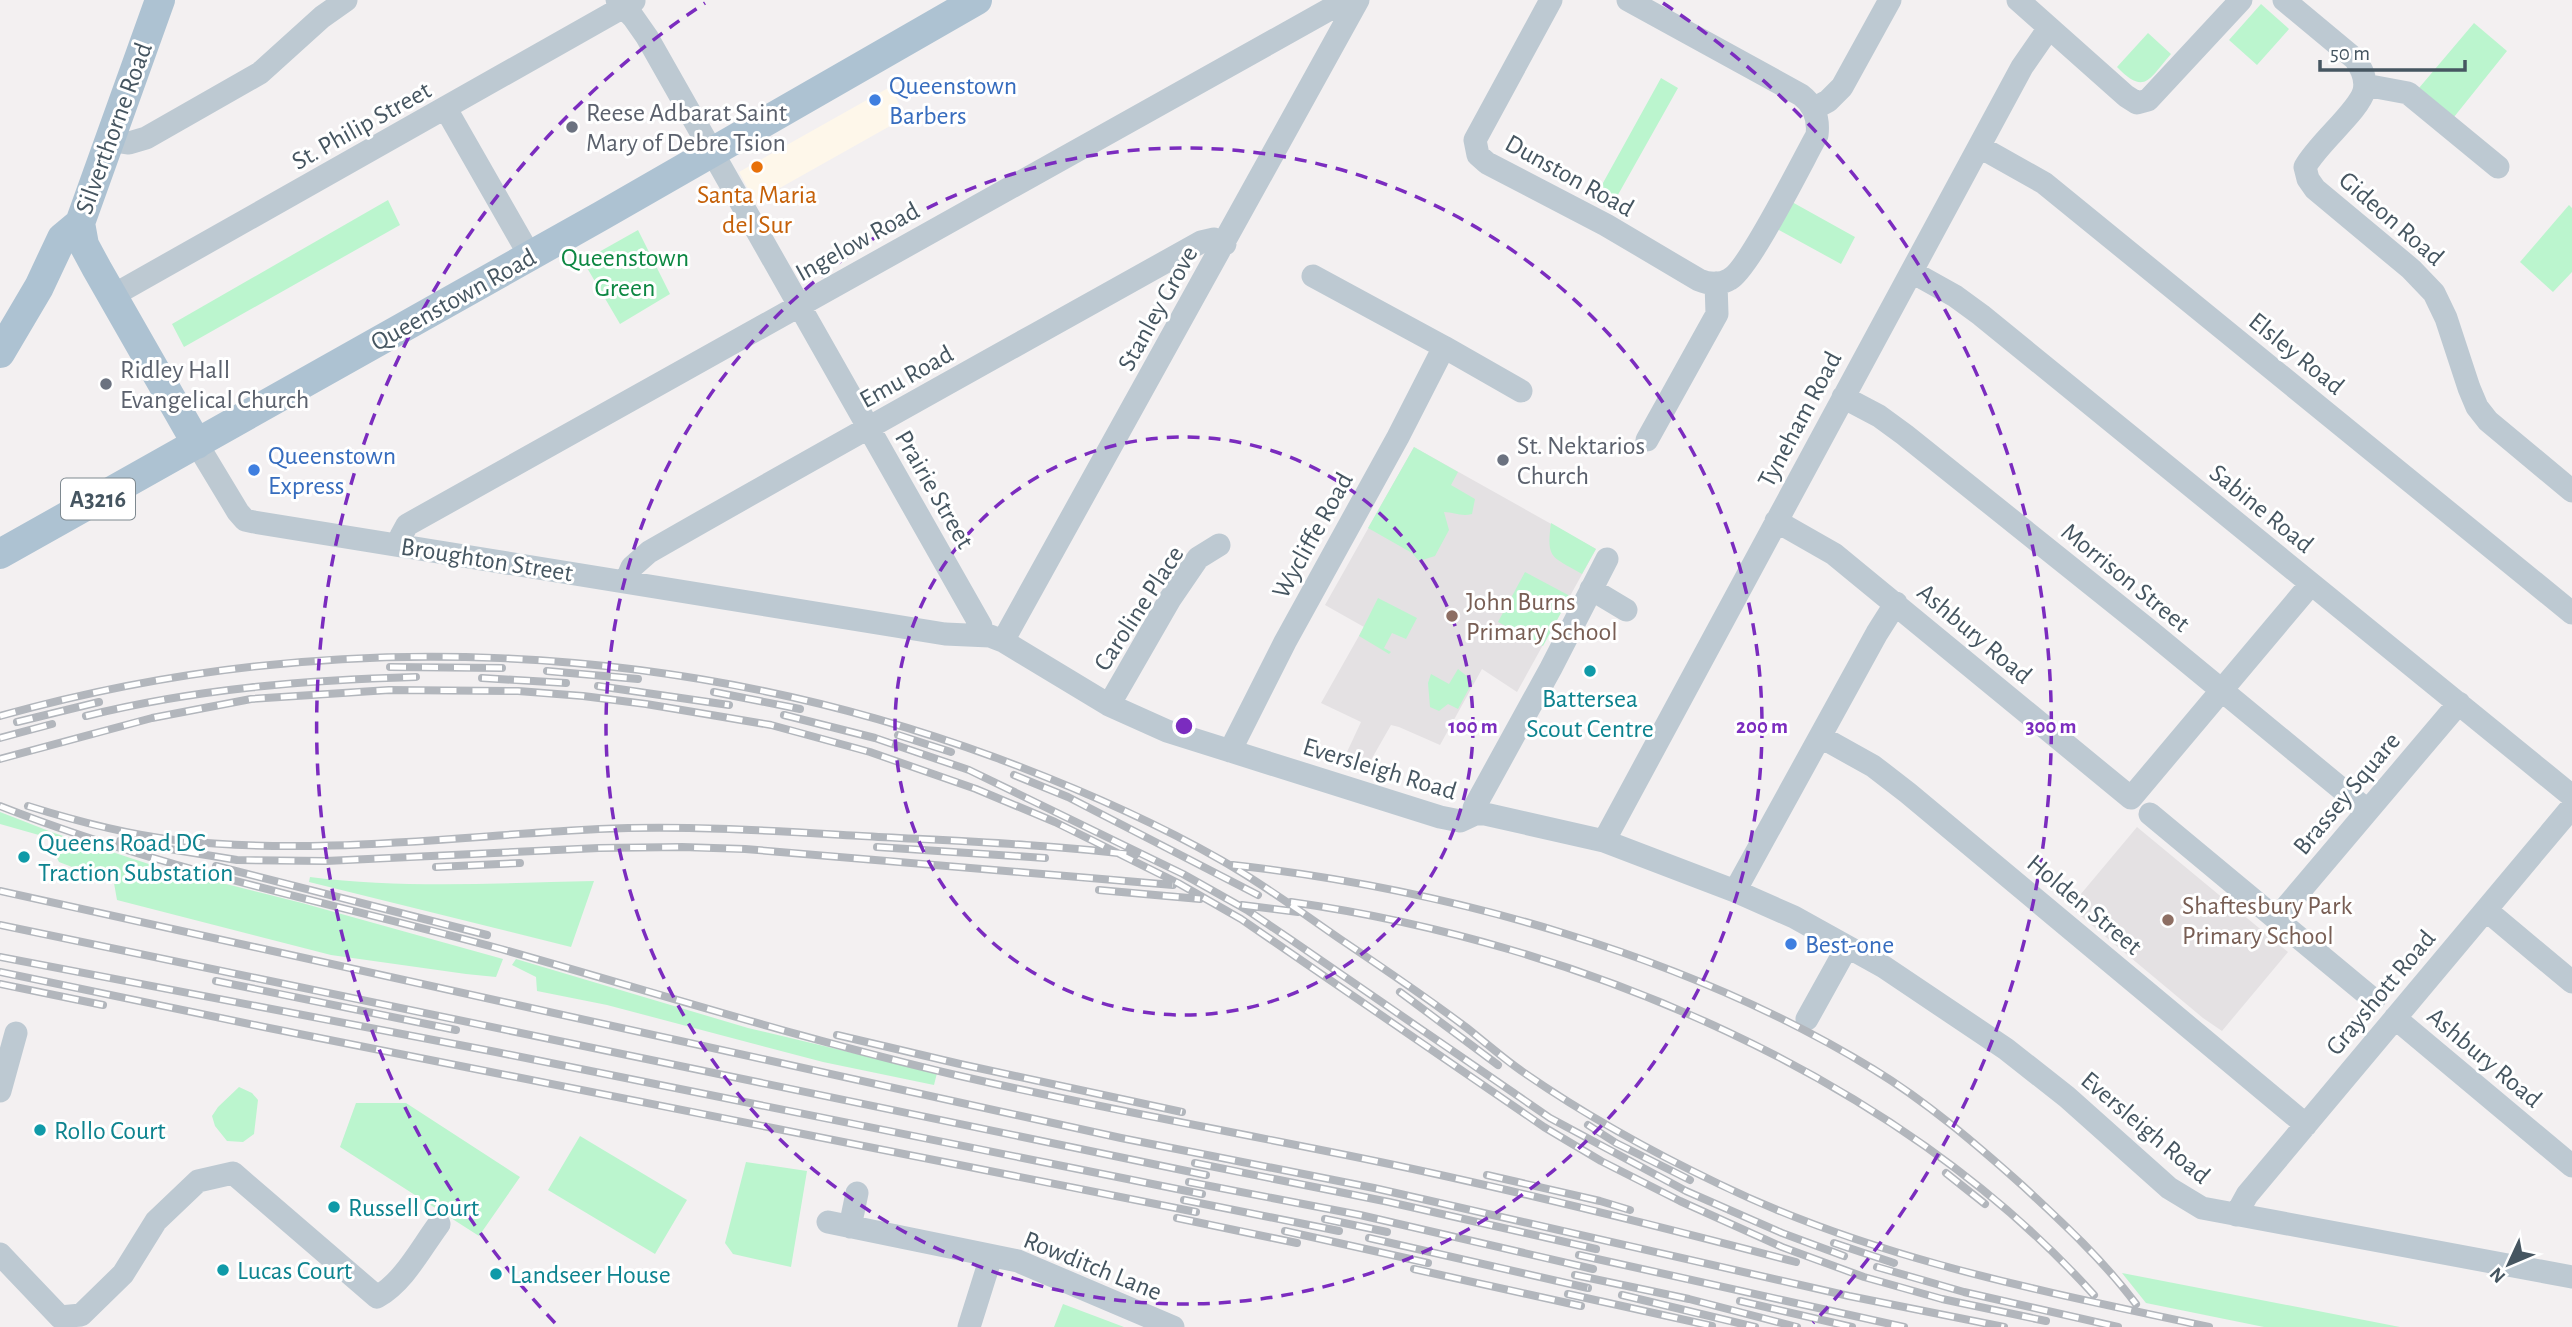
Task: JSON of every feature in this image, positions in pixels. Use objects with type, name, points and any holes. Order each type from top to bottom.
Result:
[{"type":"main road","name":"Silverthorne Road","points":[[0,353],[38,287],[62,238],[80,223],[159,0]]},
{"type":"main road","name":"Queenstown Road","points":[[0,554],[530,256],[977,0]]},
{"type":"main road","name":"Broughton Street","points":[[80,223],[84,245],[197,444]]},
{"type":"main road","name":"Silverthorne Road","points":[[38,287],[62,271],[81,266],[97,269]]},
{"type":"street","points":[[108,140],[130,143],[146,138],[260,74],[322,17],[346,0]]},
{"type":"street","name":"Dunston Road","points":[[1550,0],[1475,140],[1478,155],[1487,163],[1605,225],[1699,280],[1716,283]]},
{"type":"street","points":[[1628,0],[1801,95],[1813,109],[1818,124],[1817,135],[1753,251],[1738,273],[1729,280],[1716,283],[1717,314],[1647,440]]},
{"type":"street","points":[[1813,109],[1828,101],[1842,87],[1890,0]]},
{"type":"street","points":[[2018,0],[2137,103],[2144,102],[2241,0]]},
{"type":"street","points":[[2284,0],[2355,59],[2363,70],[2365,85],[2408,93],[2498,167]]},
{"type":"street","name":"Prairie Street","points":[[626,3],[981,626],[993,638]]},
{"type":"street","name":"St. Philip Street","points":[[113,296],[446,109],[626,3]]},
{"type":"street","name":"Stanley Grove","points":[[993,638],[1224,244],[1356,3]]},
{"type":"street","name":"Ingelow Road","points":[[401,545],[401,536],[408,525],[1339,4],[1356,3]]},
{"type":"street","name":"Tyneham Road","points":[[1604,841],[2022,67],[2049,28]]},
{"type":"street","name":"Gideon Road","points":[[2365,85],[2360,99],[2312,155],[2305,167],[2308,179],[2315,189],[2411,269],[2434,293],[2446,318],[2477,407],[2488,421],[2572,491]]},
{"type":"street","points":[[446,109],[530,256]]},
{"type":"street","name":"Elsley Road","points":[[1980,147],[2044,183],[2572,613]]},
{"type":"street","name":"Emu Road","points":[[626,581],[632,567],[649,552],[801,465],[1201,242],[1214,239],[1224,244]]},
{"type":"street","name":"Sabine Road","points":[[1912,272],[1955,296],[1981,315],[2572,796]]},
{"type":"street","points":[[1312,276],[1521,391]]},
{"type":"street","name":"Wycliffe Road","points":[[1230,751],[1285,642],[1398,437],[1444,347]]},
{"type":"street","name":"Morrison Street","points":[[1843,397],[1879,416],[1905,435],[2367,810]]},
{"type":"street","name":"Broughton Street","points":[[197,444],[244,520],[944,634],[993,638]]},
{"type":"street","name":"Ashbury Road","points":[[1776,521],[1833,554],[1896,603],[2131,798],[2221,691]]},
{"type":"street","name":"Caroline Place","points":[[1109,705],[1170,599],[1198,558],[1219,545]]},
{"type":"street","points":[[1475,814],[1474,808],[1607,559]]},
{"type":"street","points":[[2221,691],[2311,584]]},
{"type":"street","points":[[1591,589],[1626,610]]},
{"type":"street","points":[[1735,891],[1896,603]]},
{"type":"street","name":"Eversleigh Road","points":[[993,638],[1109,705],[1167,731],[1440,817],[1460,821],[1475,814],[1497,816],[1604,841],[1735,891],[1794,917],[1941,1004],[2006,1049],[2067,1097],[2179,1197],[2202,1208],[2572,1277]]},
{"type":"street","name":"Brassey Square","points":[[2277,918],[2459,704]]},
{"type":"street","name":"Holden Street","points":[[1821,737],[1872,766],[1908,793],[2306,1125]]},
{"type":"street","name":"Grayshott Road","points":[[2236,1215],[2247,1195],[2572,807]]},
{"type":"street","points":[[2150,814],[2374,1000]]},
{"type":"street","points":[[2486,910],[2572,982]]},
{"type":"street","points":[[1807,1018],[1847,947]]},
{"type":"street","name":"Ashbury Road","points":[[2395,1018],[2572,1166]]},
{"type":"street","points":[[0,1091],[16,1033]]},
{"type":"street","points":[[0,1254],[60,1317],[81,1315],[123,1274],[156,1222],[198,1181],[233,1173],[377,1297],[388,1291],[401,1277],[439,1224]]},
{"type":"street","name":"Rowditch Lane","points":[[857,1193],[839,1225],[1018,1261],[1173,1327]]},
{"type":"street","points":[[969,1327],[991,1257]]},
{"type":"shaded area","points":[[890,87],[906,117],[755,202],[739,172]]},
{"type":"shaded area","name":"John Burns Primary School","points":[[1414,447],[1596,549],[1517,692],[1482,669],[1440,745],[1391,725],[1363,774],[1340,767],[1361,722],[1321,703],[1364,627],[1325,605]]},
{"type":"shaded area","name":"Shaftesbury Park Primary School","points":[[2137,827],[2288,952],[2222,1031],[2070,907]]},
{"type":"green space","points":[[2261,4],[2289,29],[2257,65],[2229,40]]},
{"type":"green space","points":[[2474,23],[2507,51],[2454,117],[2419,88]]},
{"type":"green space","points":[[2148,33],[2171,54],[2152,77],[2146,81],[2134,81],[2117,67]]},
{"type":"green space","points":[[1661,78],[1678,88],[1610,209],[1593,201]]},
{"type":"green space","points":[[388,200],[400,225],[184,347],[172,324]]},
{"type":"green space","points":[[1792,202],[1855,237],[1841,264],[1777,229]]},
{"type":"green space","points":[[2569,205],[2572,208],[2572,272],[2553,292],[2520,262]]},
{"type":"green space","name":"Queenstown Green","points":[[638,230],[670,294],[620,324],[583,261]]},
{"type":"green space","points":[[1414,447],[1458,472],[1451,485],[1475,499],[1472,514],[1444,512],[1449,530],[1435,556],[1419,561],[1412,553],[1368,528]]},
{"type":"green space","points":[[1551,523],[1596,549],[1582,574],[1553,556],[1550,544]]},
{"type":"green space","points":[[1525,572],[1570,596],[1543,646],[1498,622]]},
{"type":"green space","points":[[1378,598],[1417,618],[1406,639],[1392,633],[1384,648],[1391,652],[1389,654],[1359,636]]},
{"type":"green space","points":[[1458,669],[1473,681],[1458,709],[1448,704],[1439,711],[1430,707],[1428,683],[1431,674],[1449,684]]},
{"type":"green space","points":[[0,812],[158,867],[302,903],[503,959],[496,977],[331,955],[117,900],[114,883],[59,862],[50,844],[53,839],[0,824]]},
{"type":"green space","points":[[310,877],[416,884],[594,881],[571,947],[309,882]]},
{"type":"green space","points":[[516,959],[748,1028],[937,1073],[934,1085],[823,1062],[607,1005],[537,991],[536,977],[512,965]]},
{"type":"green space","points":[[239,1087],[252,1093],[258,1100],[254,1134],[243,1142],[227,1141],[215,1126],[212,1116]]},
{"type":"green space","points":[[356,1103],[406,1103],[520,1177],[479,1236],[340,1147]]},
{"type":"green space","points":[[580,1136],[687,1200],[655,1254],[548,1190]]},
{"type":"green space","points":[[746,1162],[807,1171],[791,1267],[733,1254],[725,1243]]},
{"type":"green space","points":[[2122,1273],[2400,1327],[2264,1327],[2146,1303]]},
{"type":"green space","points":[[1063,1304],[1124,1327],[1054,1327]]},
{"type":"railway","points":[[0,716],[124,687],[249,667],[375,658],[500,658],[626,668],[750,688],[873,718],[994,757],[1110,804],[1194,845],[1267,888],[1452,1016],[1546,1088],[1619,1132],[1719,1184],[1837,1233],[1898,1253],[2021,1286],[2209,1327]]},
{"type":"railway","points":[[390,667],[502,668]]},
{"type":"railway","points":[[547,671],[638,679]]},
{"type":"railway","points":[[86,716],[168,699],[250,688],[416,677]]},
{"type":"railway","points":[[482,678],[566,683]]},
{"type":"railway","points":[[598,686],[729,705]]},
{"type":"railway","points":[[0,759],[152,718],[251,699],[389,690],[518,691],[646,704],[771,725],[870,752],[976,789],[1055,822],[1178,883],[1241,919],[1544,1127],[1601,1161],[1680,1201],[1782,1247],[1864,1277],[1942,1299],[2046,1321]]},
{"type":"railway","points":[[714,692],[800,709]]},
{"type":"railway","points":[[17,722],[99,702]]},
{"type":"railway","points":[[784,715],[875,738],[969,770],[1183,874],[1247,910],[1550,1118],[1686,1191],[1782,1233],[1844,1256]]},
{"type":"railway","points":[[0,738],[52,724]]},
{"type":"railway","points":[[898,735],[951,752]]},
{"type":"railway","points":[[1014,775],[1068,797],[1258,895]]},
{"type":"railway","points":[[0,806],[61,829],[185,867],[501,949],[902,1062],[1065,1099],[1484,1185],[1796,1262]]},
{"type":"railway","points":[[28,806],[82,822],[138,834],[228,844],[334,845],[599,829],[665,828],[999,843],[1135,855]]},
{"type":"railway","points":[[120,841],[237,860],[326,861],[599,848],[745,849],[1173,885]]},
{"type":"railway","points":[[877,847],[1045,858]]},
{"type":"railway","points":[[436,867],[520,863]]},
{"type":"railway","points":[[1233,865],[1398,891],[1564,933],[1725,992],[1801,1028],[1893,1082],[1969,1139],[2068,1228],[2136,1304]]},
{"type":"railway","points":[[216,866],[487,935]]},
{"type":"railway","points":[[1099,890],[1200,899]]},
{"type":"railway","points":[[0,891],[1121,1138],[1374,1188],[1849,1296],[2004,1327]]},
{"type":"railway","points":[[1291,902],[1400,922],[1511,950],[1620,986],[1727,1031],[1829,1085],[1926,1147],[2015,1217],[2094,1295]]},
{"type":"railway","points":[[1242,905],[1298,912]]},
{"type":"railway","points":[[0,925],[1206,1175]]},
{"type":"railway","points":[[0,957],[496,1052],[1202,1194]]},
{"type":"railway","points":[[0,972],[1196,1212]]},
{"type":"railway","points":[[216,981],[456,1030]]},
{"type":"railway","points":[[0,984],[103,1005]]},
{"type":"railway","points":[[1400,992],[1498,1065]]},
{"type":"railway","points":[[837,1035],[1182,1112]]},
{"type":"railway","points":[[1588,1125],[1616,1143],[1690,1180]]},
{"type":"railway","points":[[1195,1163],[1389,1202],[1596,1249]]},
{"type":"railway","points":[[1946,1173],[1985,1204]]},
{"type":"railway","points":[[1487,1175],[1630,1210]]},
{"type":"railway","points":[[1189,1182],[1360,1215],[1593,1269]]},
{"type":"railway","points":[[1184,1200],[1339,1231]]},
{"type":"railway","points":[[1177,1218],[1297,1243]]},
{"type":"railway","points":[[1325,1219],[1387,1232]]},
{"type":"railway","points":[[1285,1231],[1428,1263]]},
{"type":"railway","points":[[1369,1238],[1588,1288]]},
{"type":"railway","points":[[1834,1243],[1894,1263]]},
{"type":"railway","points":[[1579,1255],[1904,1327]]},
{"type":"railway","points":[[1877,1267],[1964,1292],[2118,1327]]},
{"type":"railway","points":[[1414,1269],[1581,1306]]},
{"type":"railway","points":[[1575,1275],[1689,1299],[1797,1327]]},
{"type":"railway","points":[[1568,1294],[1712,1326]]},
{"type":"railway","points":[[1622,1295],[1755,1327]]},
{"type":"railway","points":[[1740,1301],[1852,1327]]},
{"type":"place","name":"Queenstown Barbers","points":[[875,100]]},
{"type":"place","name":"Reese Adbarat Saint Mary of Debre Tsion","points":[[572,127]]},
{"type":"place","name":"Santa Maria del Sur","points":[[757,167]]},
{"type":"place","name":"Ridley Hall Evangelical Church","points":[[106,384]]},
{"type":"place","name":"St. Nektarios Church","points":[[1503,460]]},
{"type":"place","name":"Queenstown Express","points":[[254,470]]},
{"type":"place","name":"John Burns Primary School","points":[[1452,616]]},
{"type":"place","name":"Battersea Scout Centre","points":[[1590,671]]},
{"type":"place","name":"Queens Road DC Traction Substation","points":[[24,857]]},
{"type":"place","name":"Shaftesbury Park Primary School","points":[[2168,920]]},
{"type":"place","name":"Best-one","points":[[1791,944]]},
{"type":"place","name":"Rollo Court","points":[[40,1130]]},
{"type":"place","name":"Russell Court","points":[[334,1207]]},
{"type":"place","name":"Lucas Court","points":[[223,1270]]},
{"type":"place","name":"Landseer House","points":[[496,1274]]}]
